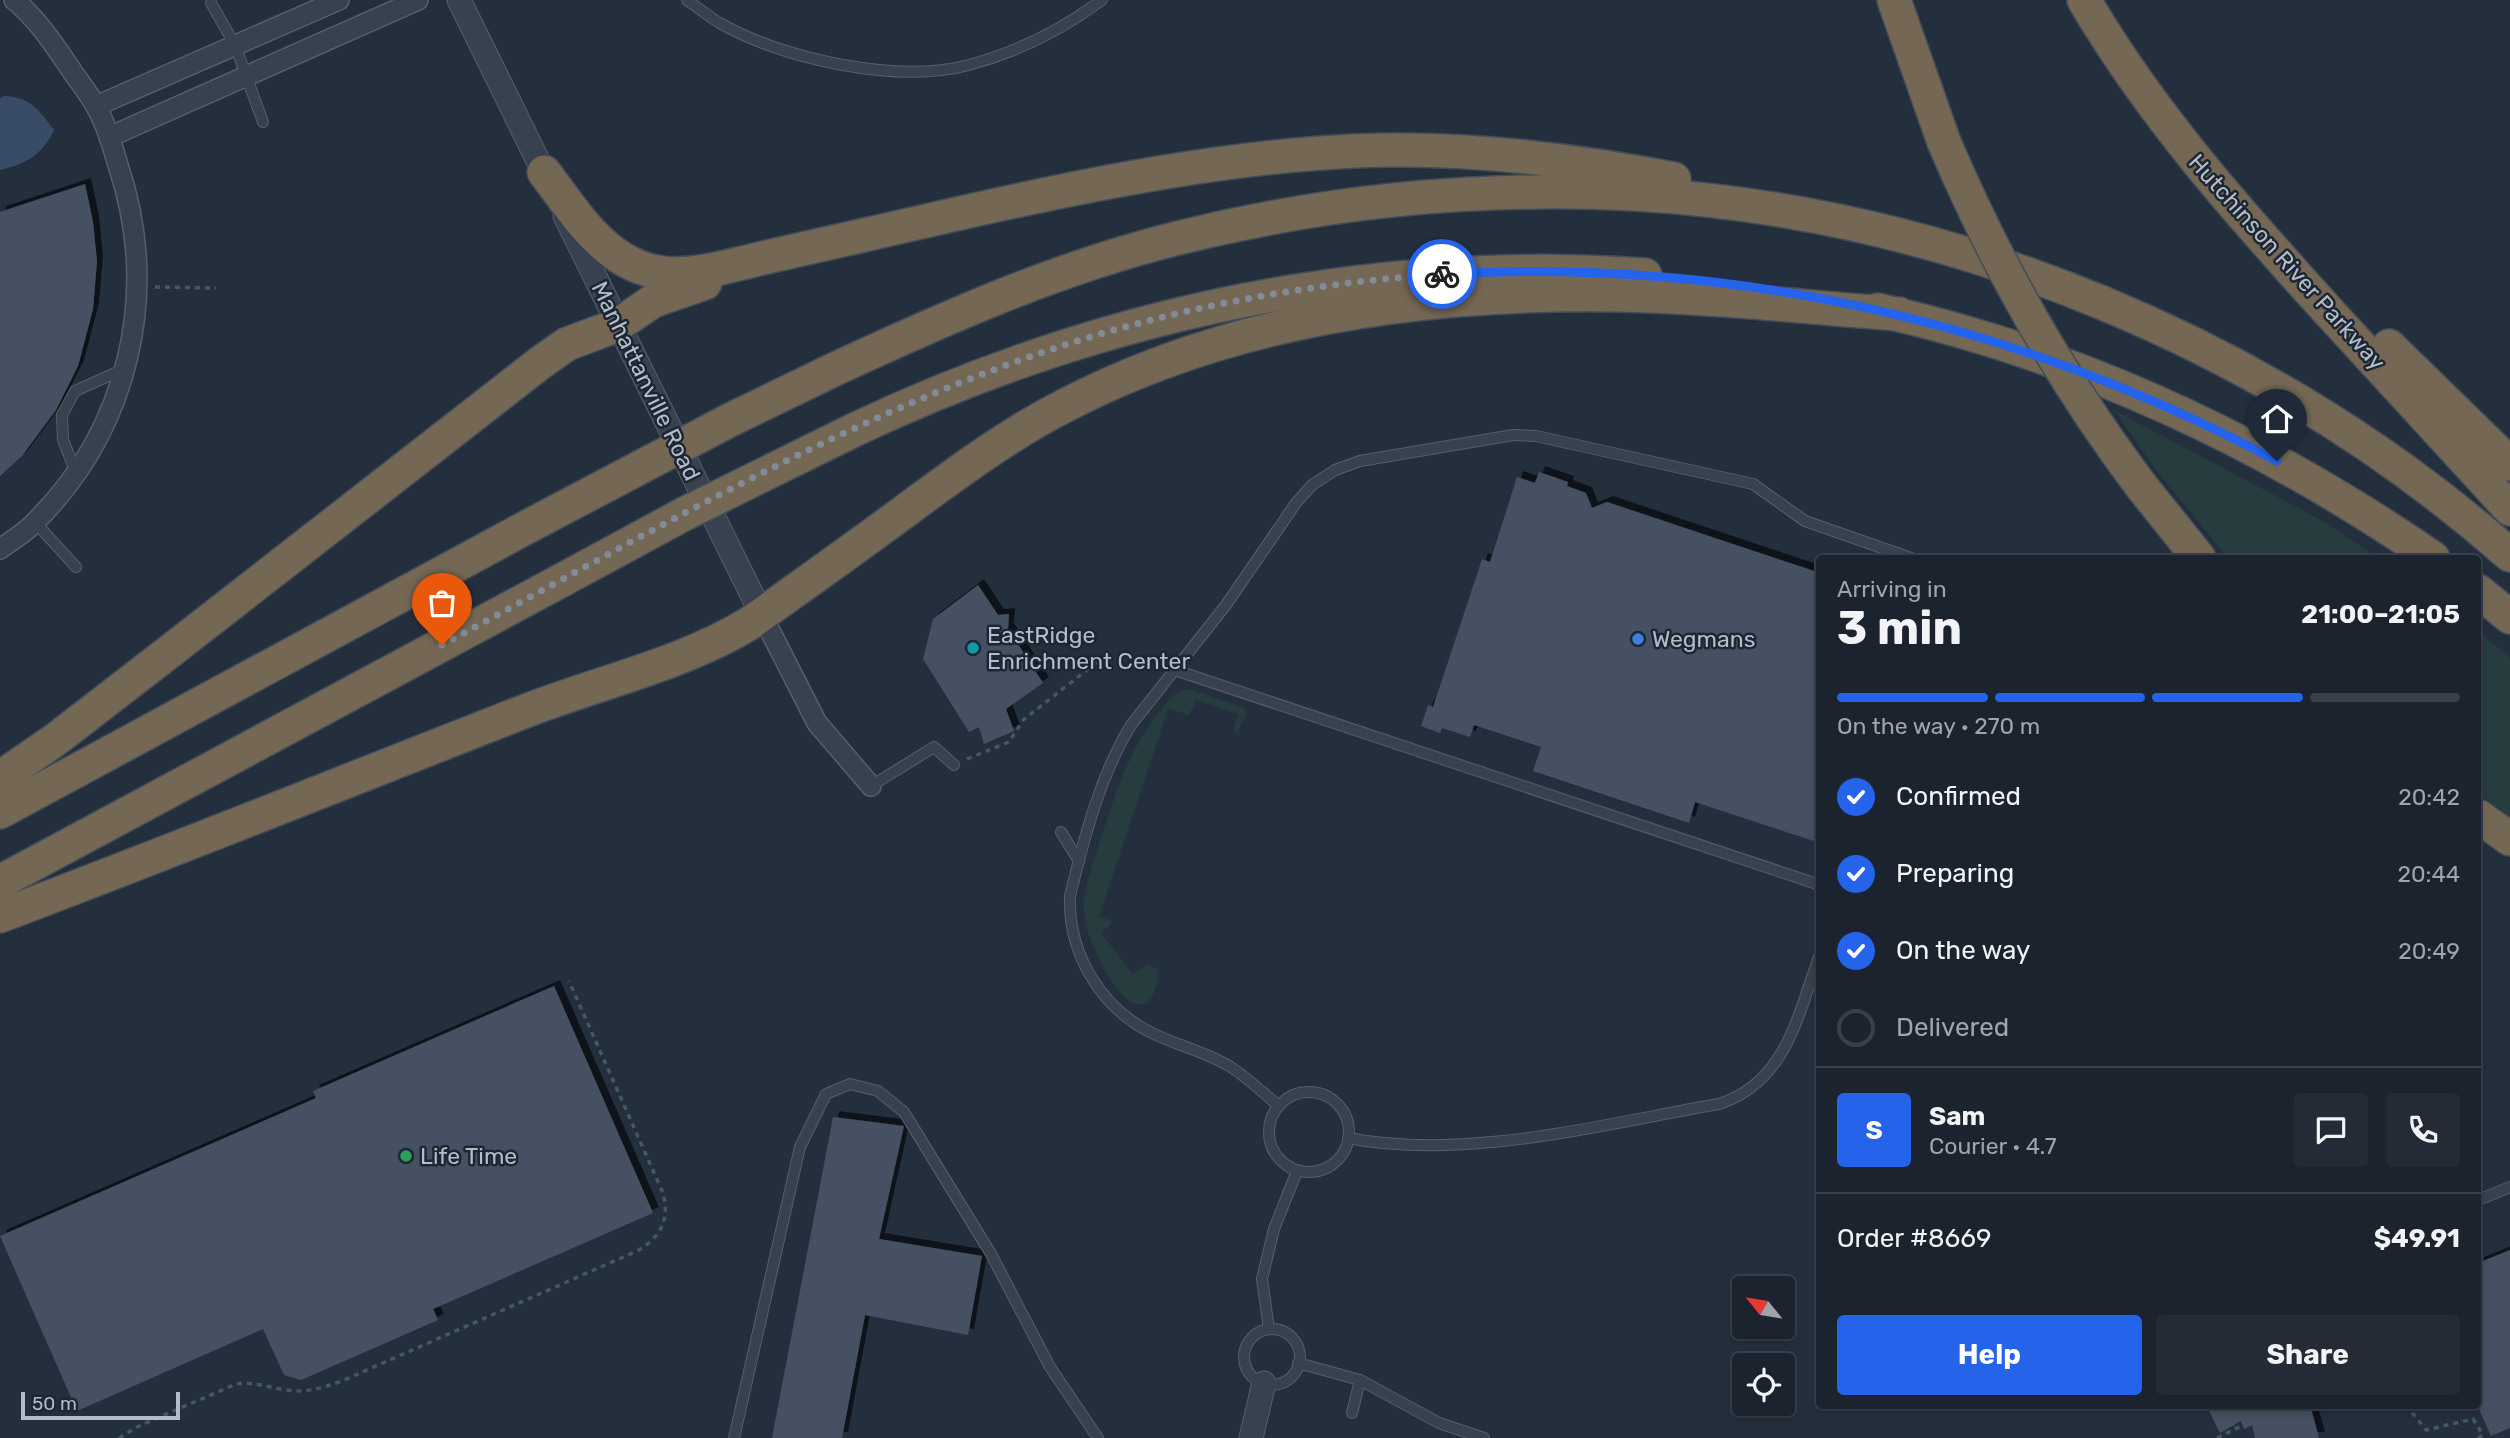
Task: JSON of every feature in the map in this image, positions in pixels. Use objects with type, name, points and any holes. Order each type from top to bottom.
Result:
[{"type":"highway","points":[[1894,0],[1944,142],[1990,241],[2026,309],[2086,409],[2142,487],[2197,555]]},
{"type":"highway","name":"Hutchinson River Parkway","points":[[2084,0],[2157,111],[2203,171],[2510,509]]},
{"type":"highway","points":[[544,172],[598,241],[618,257],[654,271],[692,273],[1016,201],[1201,167],[1283,156],[1387,150],[1510,155],[1648,174],[1721,189],[1942,248],[2040,280],[2123,313],[2194,346],[2296,401],[2363,443],[2431,491],[2510,555]]},
{"type":"highway","points":[[0,812],[730,420],[955,313],[1102,260],[1213,230],[1328,208],[1481,194],[1597,193],[1714,202],[1791,213],[1867,229]]},
{"type":"highway","points":[[2253,228],[2360,319],[2510,464]]},
{"type":"highway","points":[[0,778],[158,660],[540,362],[567,344],[618,325],[664,296],[866,236]]},
{"type":"highway","points":[[0,882],[727,492],[856,429],[982,375],[1102,334],[1239,300],[1365,280],[1518,271],[1634,274],[1749,286],[1899,314],[1974,334],[2049,359],[2189,416],[2309,479],[2428,555]]},
{"type":"highway","points":[[0,916],[537,706],[687,654],[739,631],[966,467],[1047,415],[1129,375],[1192,352],[1258,332],[1327,318],[1469,301],[1542,297],[1654,296],[1899,314]]},
{"type":"highway","points":[[2481,594],[2510,617]]},
{"type":"highway","points":[[2481,818],[2510,838]]},
{"type":"street","points":[[0,549],[34,521],[76,473],[111,410],[132,342],[139,270],[130,199],[96,106],[53,44],[14,0]]},
{"type":"street","points":[[96,106],[339,0]]},
{"type":"street","points":[[109,137],[418,0]]},
{"type":"street","name":"Manhattanville Road","points":[[459,0],[804,704],[871,786]]},
{"type":"street","points":[[1251,1438],[1264,1383]]},
{"type":"lane","points":[[687,0],[718,22],[792,54],[880,70],[928,71],[968,65],[1011,50],[1076,19],[1102,0]]},
{"type":"lane","points":[[211,3],[235,45],[263,122]]},
{"type":"lane","points":[[76,473],[62,440],[62,415],[75,391],[124,370]]},
{"type":"lane","points":[[1279,1106],[1229,1066],[1133,1022],[1100,992],[1078,953],[1071,923],[1070,896],[1102,789],[1118,746],[1131,725],[1226,606],[1296,503],[1312,485],[1335,470],[1360,461],[1513,435],[1536,436],[1753,484],[1805,521],[1902,555]]},
{"type":"lane","points":[[34,521],[76,567]]},
{"type":"lane","points":[[1175,670],[1816,885]]},
{"type":"lane","points":[[871,786],[934,747],[954,765]]},
{"type":"lane","points":[[1061,832],[1079,861]]},
{"type":"lane","points":[[1348,1138],[1372,1143],[1416,1145],[1506,1139],[1570,1131],[1734,1100],[1760,1082],[1783,1052],[1816,965]]},
{"type":"lane","points":[[734,1438],[800,1147],[827,1094],[850,1084],[878,1091],[904,1112],[991,1254],[1050,1367],[1098,1438]]},
{"type":"lane","points":[[1302,1092],[1315,1092],[1339,1105],[1347,1117],[1348,1138],[1341,1157],[1331,1167],[1318,1172],[1297,1171],[1280,1161],[1273,1151],[1269,1126],[1279,1106],[1290,1097],[1302,1092]]},
{"type":"lane","points":[[1269,1329],[1262,1279],[1266,1257],[1297,1171]]},
{"type":"lane","points":[[2481,1198],[2510,1187]]},
{"type":"lane","points":[[1269,1329],[1281,1331],[1295,1341],[1299,1350],[1298,1363],[1292,1375],[1285,1381],[1277,1384],[1264,1383],[1252,1376],[1246,1368],[1245,1350],[1255,1335],[1269,1329]]},
{"type":"lane","points":[[1298,1363],[1360,1380],[1439,1423],[1484,1438]]},
{"type":"lane","points":[[1352,1413],[1360,1380]]},
{"type":"path","points":[[137,287],[216,288]]},
{"type":"path","points":[[954,765],[1009,742],[1023,720],[1097,662]]},
{"type":"path","points":[[119,1438],[139,1426],[236,1384],[311,1391],[342,1381],[637,1251],[654,1241],[666,1219],[663,1193],[569,981]]},
{"type":"path","points":[[2409,1409],[2427,1430],[2473,1419],[2483,1435],[2478,1438]]},
{"type":"path","points":[[2217,1438],[2243,1425]]},
{"type":"green space","points":[[2114,410],[2323,521],[2374,555],[2226,555],[2160,475]]},
{"type":"green space","points":[[2481,634],[2510,658],[2510,817],[2481,795]]},
{"type":"green space","points":[[1189,689],[1242,707],[1247,712],[1238,732],[1234,730],[1238,714],[1196,700],[1189,715],[1168,709],[1099,916],[1113,922],[1101,933],[1133,974],[1148,964],[1159,970],[1152,997],[1141,1005],[1131,1002],[1121,993],[1095,950],[1085,920],[1085,892],[1111,806],[1131,756],[1166,703],[1176,694]]},
{"type":"water","points":[[5,96],[28,102],[54,130],[44,146],[32,157],[18,165],[0,170],[0,98]]},
{"type":"building","points":[[85,184],[97,261],[93,309],[78,366],[56,410],[22,456],[0,476],[0,212]]},
{"type":"building","name":"Wegmans","points":[[1539,472],[1568,482],[1567,486],[1586,493],[1592,508],[1607,502],[1816,572],[1816,842],[1695,802],[1689,823],[1533,771],[1541,747],[1474,725],[1470,737],[1442,728],[1440,733],[1421,726],[1428,705],[1433,707],[1482,559],[1490,562],[1517,477],[1535,483]]},
{"type":"building","name":"EastRidge Enrichment Center","points":[[978,585],[998,615],[1009,614],[1008,629],[1043,683],[1006,709],[1014,731],[984,744],[979,727],[969,732],[923,659],[933,619]]},
{"type":"building","name":"Life Time","points":[[554,986],[653,1213],[433,1309],[438,1320],[301,1380],[284,1375],[263,1329],[77,1411],[0,1236],[316,1098],[313,1091]]},
{"type":"building","points":[[833,1117],[904,1126],[879,1239],[982,1256],[968,1335],[865,1315],[842,1438],[772,1438]]},
{"type":"building","points":[[2510,1250],[2510,1428],[2491,1436],[2479,1409],[2481,1409],[2481,1262]]},
{"type":"building","points":[[2208,1409],[2311,1409],[2319,1438],[2255,1438],[2252,1425],[2244,1429],[2241,1421],[2220,1433]]},
{"type":"way so far","points":[[442,645],[763,474],[887,414],[1030,357],[1102,334],[1214,305],[1290,290],[1442,274]]},
{"type":"place","name":"Wegmans","points":[[1638,639]]},
{"type":"place","name":"EastRidge Enrichment Center","points":[[973,648]]},
{"type":"place","name":"Life Time","points":[[406,1156]]},
{"type":"route","points":[[1442,274],[1557,271],[1672,277],[1788,292],[1899,314],[1993,340],[2081,370],[2189,416],[2277,461]]}]
